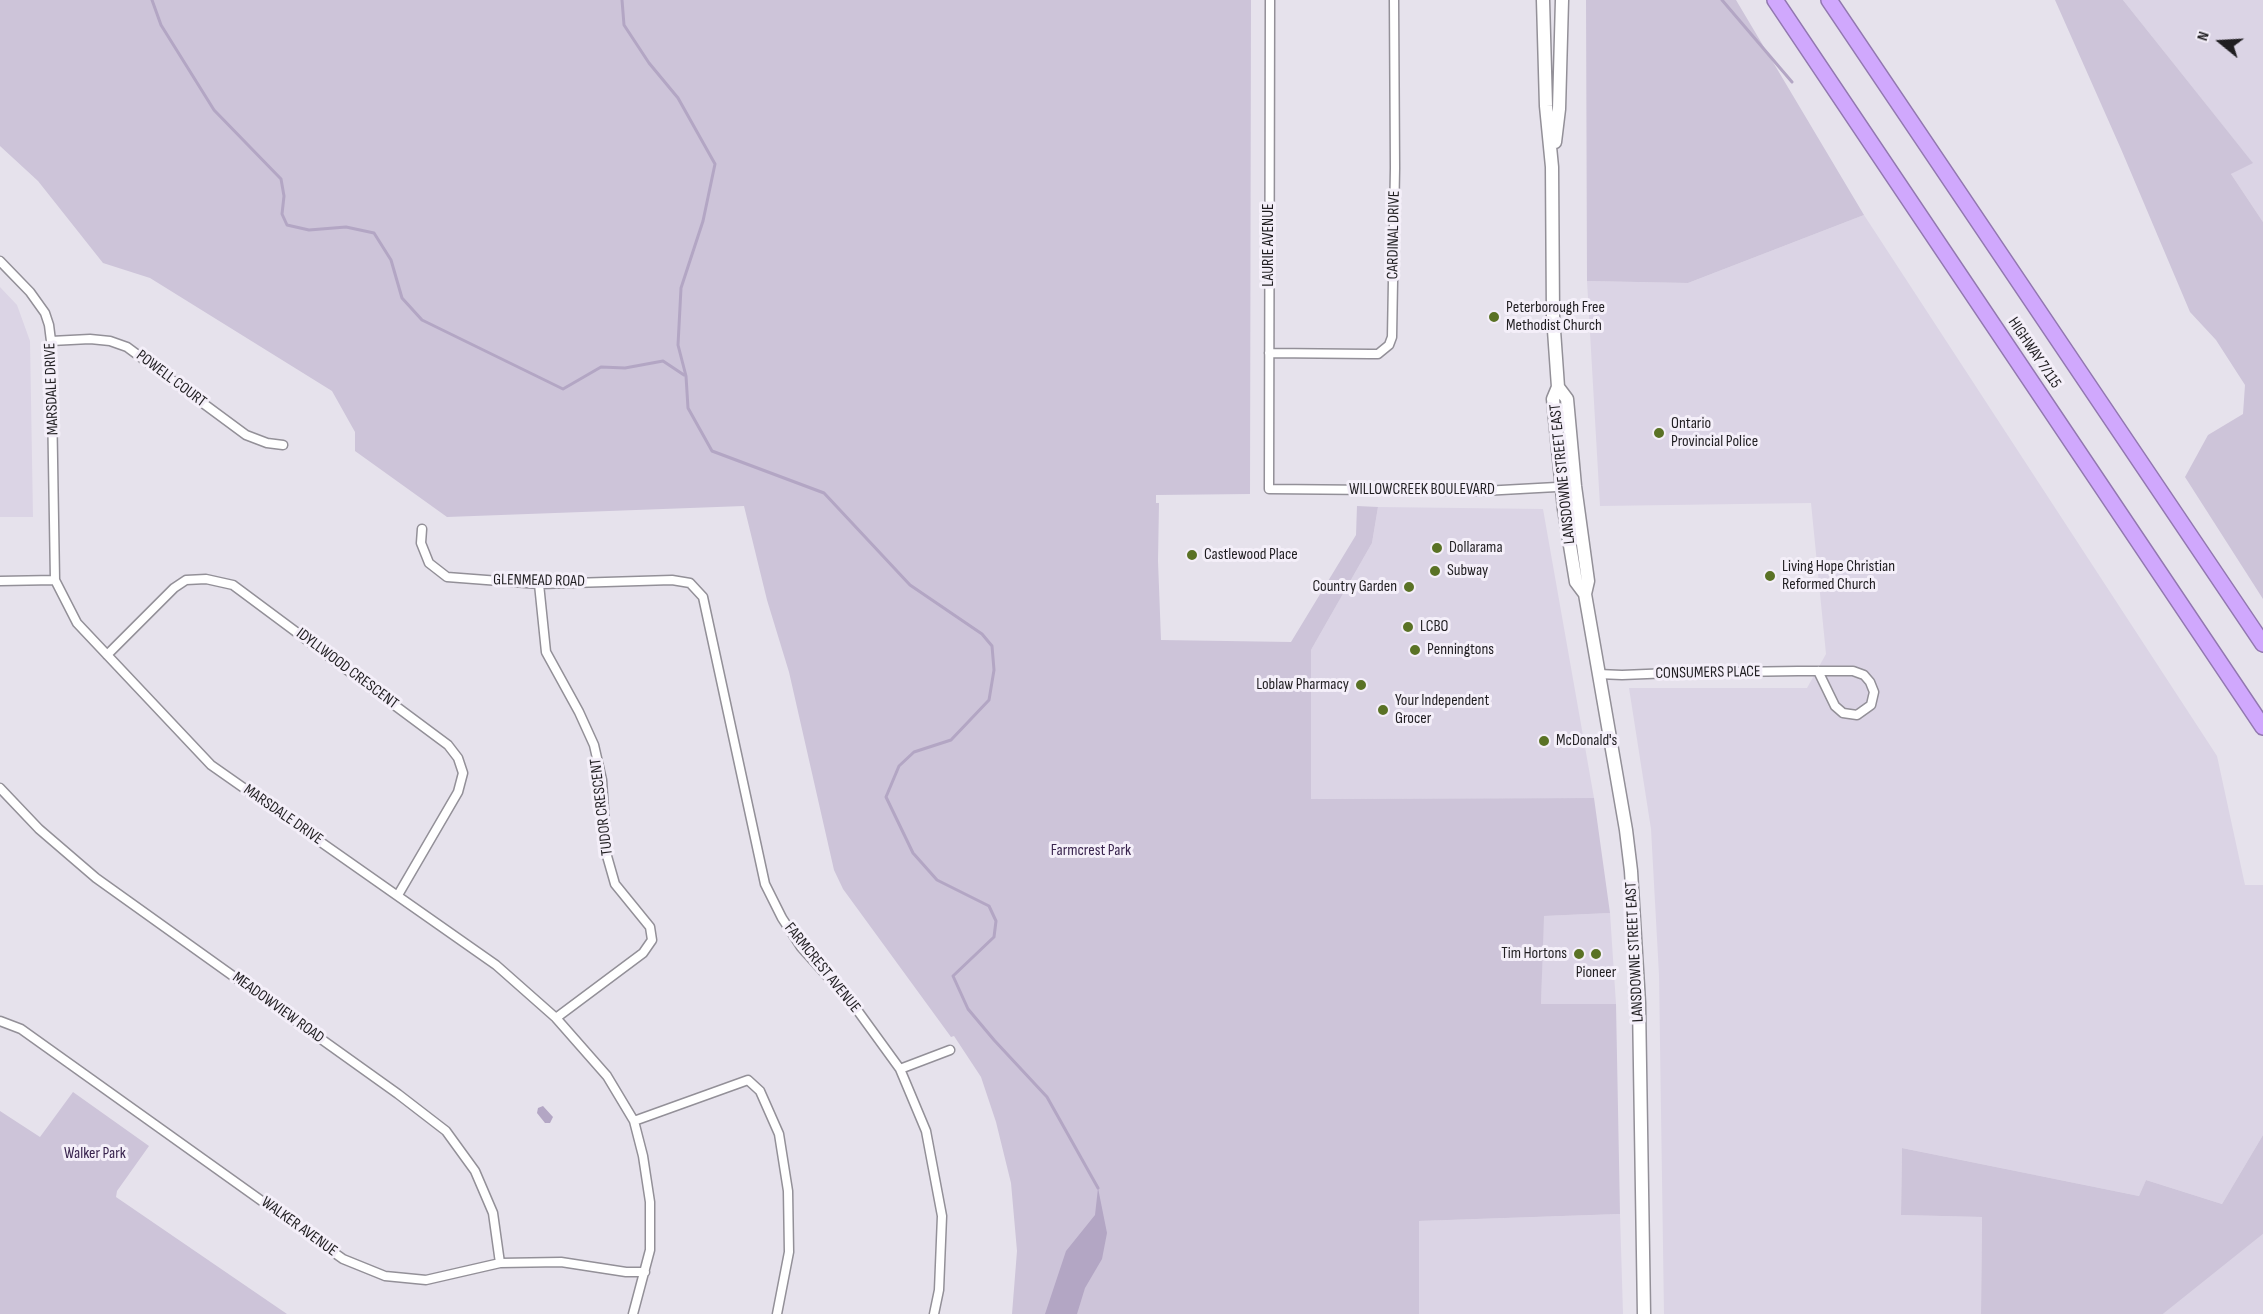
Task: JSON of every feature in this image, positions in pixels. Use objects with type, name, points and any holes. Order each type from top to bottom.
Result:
[{"type":"highway","name":"HIGHWAY 7/115","points":[[1775,0],[2263,727]]},
{"type":"highway","name":"HIGHWAY 7/115","points":[[1829,0],[2263,644]]},
{"type":"main road","name":"LANSDOWNE STREET EAST","points":[[1543,0],[1546,106],[1552,167],[1553,316],[1558,387],[1553,399],[1562,488],[1576,582],[1585,594]]},
{"type":"main road","points":[[1557,0],[1561,36]]},
{"type":"main road","name":"LANSDOWNE STREET EAST","points":[[1552,167],[1559,109],[1562,0]]},
{"type":"main road","name":"LANSDOWNE STREET EAST","points":[[1558,387],[1567,399],[1575,486],[1588,581],[1585,594],[1618,780],[1631,871],[1639,1002],[1644,1314]]},
{"type":"street","name":"LAURIE AVENUE","points":[[1269,489],[1270,0]]},
{"type":"street","name":"CARDINAL DRIVE","points":[[1269,353],[1378,354],[1389,345],[1392,337],[1395,191],[1394,0]]},
{"type":"street","name":"MARSDALE DRIVE","points":[[0,261],[30,292],[45,313],[51,341],[55,580],[77,623],[211,765],[496,965],[556,1018],[607,1076],[634,1121],[643,1156],[650,1202],[650,1250],[633,1314]]},
{"type":"street","name":"POWELL COURT","points":[[51,341],[90,339],[110,341],[127,347],[246,435],[267,443],[283,445]]},
{"type":"street","name":"WILLOWCREEK BOULEVARD","points":[[1269,489],[1483,491],[1575,486]]},
{"type":"street","name":"GLENMEAD ROAD","points":[[422,530],[421,543],[429,563],[447,577],[539,584],[672,580],[690,583]]},
{"type":"street","name":"IDYLLWOOD CRESCENT","points":[[107,655],[174,588],[186,580],[206,579],[233,585],[448,745],[458,758],[463,773],[459,792],[398,896]]},
{"type":"street","points":[[0,581],[55,580]]},
{"type":"street","name":"FARMCREST AVENUE","points":[[690,583],[703,597],[765,884],[782,918],[801,947],[855,1007],[900,1069],[926,1131],[942,1216],[939,1290],[934,1314]]},
{"type":"street","name":"TUDOR CRESCENT","points":[[539,584],[546,652],[579,712],[594,745],[602,780],[607,856],[615,884],[650,927],[652,940],[643,953],[556,1018]]},
{"type":"street","name":"CONSUMERS PLACE","points":[[1598,674],[1818,671],[1853,671],[1864,675],[1870,682],[1874,692],[1871,705],[1857,715],[1843,713],[1835,706],[1818,671]]},
{"type":"street","name":"MEADOWVIEW ROAD","points":[[0,788],[39,828],[96,878],[446,1131],[475,1171],[493,1213],[500,1263]]},
{"type":"street","name":"WALKER AVENUE","points":[[0,1021],[21,1029],[343,1259],[385,1276],[426,1280],[500,1263],[561,1262],[626,1272],[645,1272]]},
{"type":"street","points":[[900,1069],[950,1050]]},
{"type":"street","points":[[634,1121],[748,1080],[760,1091],[779,1134],[788,1191],[789,1252],[777,1314]]},
{"type":"shaded area","points":[[2123,0],[2263,0],[2263,222],[2231,174],[2252,162]]},
{"type":"shaded area","points":[[1864,215],[2217,756],[2245,885],[2263,885],[2263,1135],[2222,1204],[2146,1180],[2139,1196],[1902,1148],[1901,1215],[1982,1217],[1981,1314],[1664,1314],[1659,975],[1651,829],[1629,688],[1807,688],[1826,654],[1811,503],[1600,506],[1587,281],[1688,283]]},
{"type":"shaded area","points":[[0,287],[17,305],[30,341],[33,517],[0,517]]},
{"type":"shaded area","points":[[1378,507],[1543,509],[1594,798],[1311,799],[1311,650],[1372,543]]},
{"type":"shaded area","points":[[1610,913],[1616,1004],[1541,1004],[1543,916]]},
{"type":"shaded area","points":[[543,1106],[553,1117],[550,1123],[545,1123],[537,1113],[538,1108]]},
{"type":"shaded area","points":[[1098,1188],[1107,1233],[1102,1259],[1085,1288],[1077,1314],[1045,1314],[1066,1251],[1095,1215]]},
{"type":"shaded area","points":[[1620,1214],[1623,1314],[1419,1314],[1419,1221]]},
{"type":"shaded area","points":[[2263,1234],[2263,1314],[2163,1314]]},
{"type":"green space","name":"Farmcrest Park","points":[[0,0],[1251,0],[1250,494],[1156,495],[1156,503],[1159,503],[1158,561],[1161,640],[1291,642],[1356,535],[1357,506],[1378,507],[1372,543],[1311,650],[1311,799],[1594,798],[1610,913],[1544,916],[1541,1004],[1616,1004],[1620,1214],[1419,1221],[1419,1314],[1012,1314],[1017,1251],[1011,1183],[996,1122],[981,1077],[954,1036],[951,1037],[843,889],[834,870],[789,672],[767,600],[744,506],[447,517],[355,451],[355,432],[332,391],[150,278],[103,263],[38,181],[0,146]]},
{"type":"green space","points":[[1586,0],[1736,0],[1864,215],[1688,283],[1587,281]]},
{"type":"green space","points":[[2055,0],[2123,0],[2253,163],[2231,174],[2263,222],[2263,599],[2185,477],[2208,435],[2243,414],[2245,385],[2216,340],[2190,312]]},
{"type":"green space","name":"Walker Park","points":[[73,1092],[149,1146],[117,1191],[116,1197],[287,1314],[0,1314],[0,1111],[40,1137]]},
{"type":"green space","points":[[2263,1135],[2263,1234],[2163,1314],[1981,1314],[1982,1217],[1901,1215],[1902,1148],[2139,1196],[2146,1180],[2222,1204]]},
{"type":"waterway","points":[[152,0],[161,25],[214,110],[281,179],[284,196],[282,214],[287,225],[309,230],[346,227],[374,233],[391,260],[402,298],[422,320],[563,389],[601,367],[625,368],[663,361],[684,375]]},
{"type":"waterway","points":[[622,0],[624,25],[649,63],[678,98],[715,164],[703,221],[681,288],[678,345],[686,376],[688,408],[712,451],[824,493],[910,585],[982,634],[992,646],[994,670],[989,700],[951,740],[914,752],[899,766],[886,797],[913,853],[937,880],[989,906],[996,921],[994,937],[953,976],[968,1009],[1047,1097],[1098,1188]]},
{"type":"waterway","points":[[1722,0],[1792,82]]},
{"type":"place","name":"Peterborough Free Methodist Church","points":[[1494,317]]},
{"type":"place","name":"Ontario Provincial Police","points":[[1659,433]]},
{"type":"place","name":"Dollarama","points":[[1437,548]]},
{"type":"place","name":"Castlewood Place","points":[[1192,555]]},
{"type":"place","name":"Subway","points":[[1435,571]]},
{"type":"place","name":"Living Hope Christian Reformed Church","points":[[1770,576]]},
{"type":"place","name":"Country Garden","points":[[1409,587]]},
{"type":"place","name":"LCBO","points":[[1408,627]]},
{"type":"place","name":"Penningtons","points":[[1415,650]]},
{"type":"place","name":"Loblaw Pharmacy","points":[[1361,685]]},
{"type":"place","name":"Your Independent Grocer","points":[[1383,710]]},
{"type":"place","name":"McDonald's","points":[[1544,741]]},
{"type":"place","name":"Tim Hortons","points":[[1579,954]]},
{"type":"place","name":"Pioneer","points":[[1596,954]]}]
